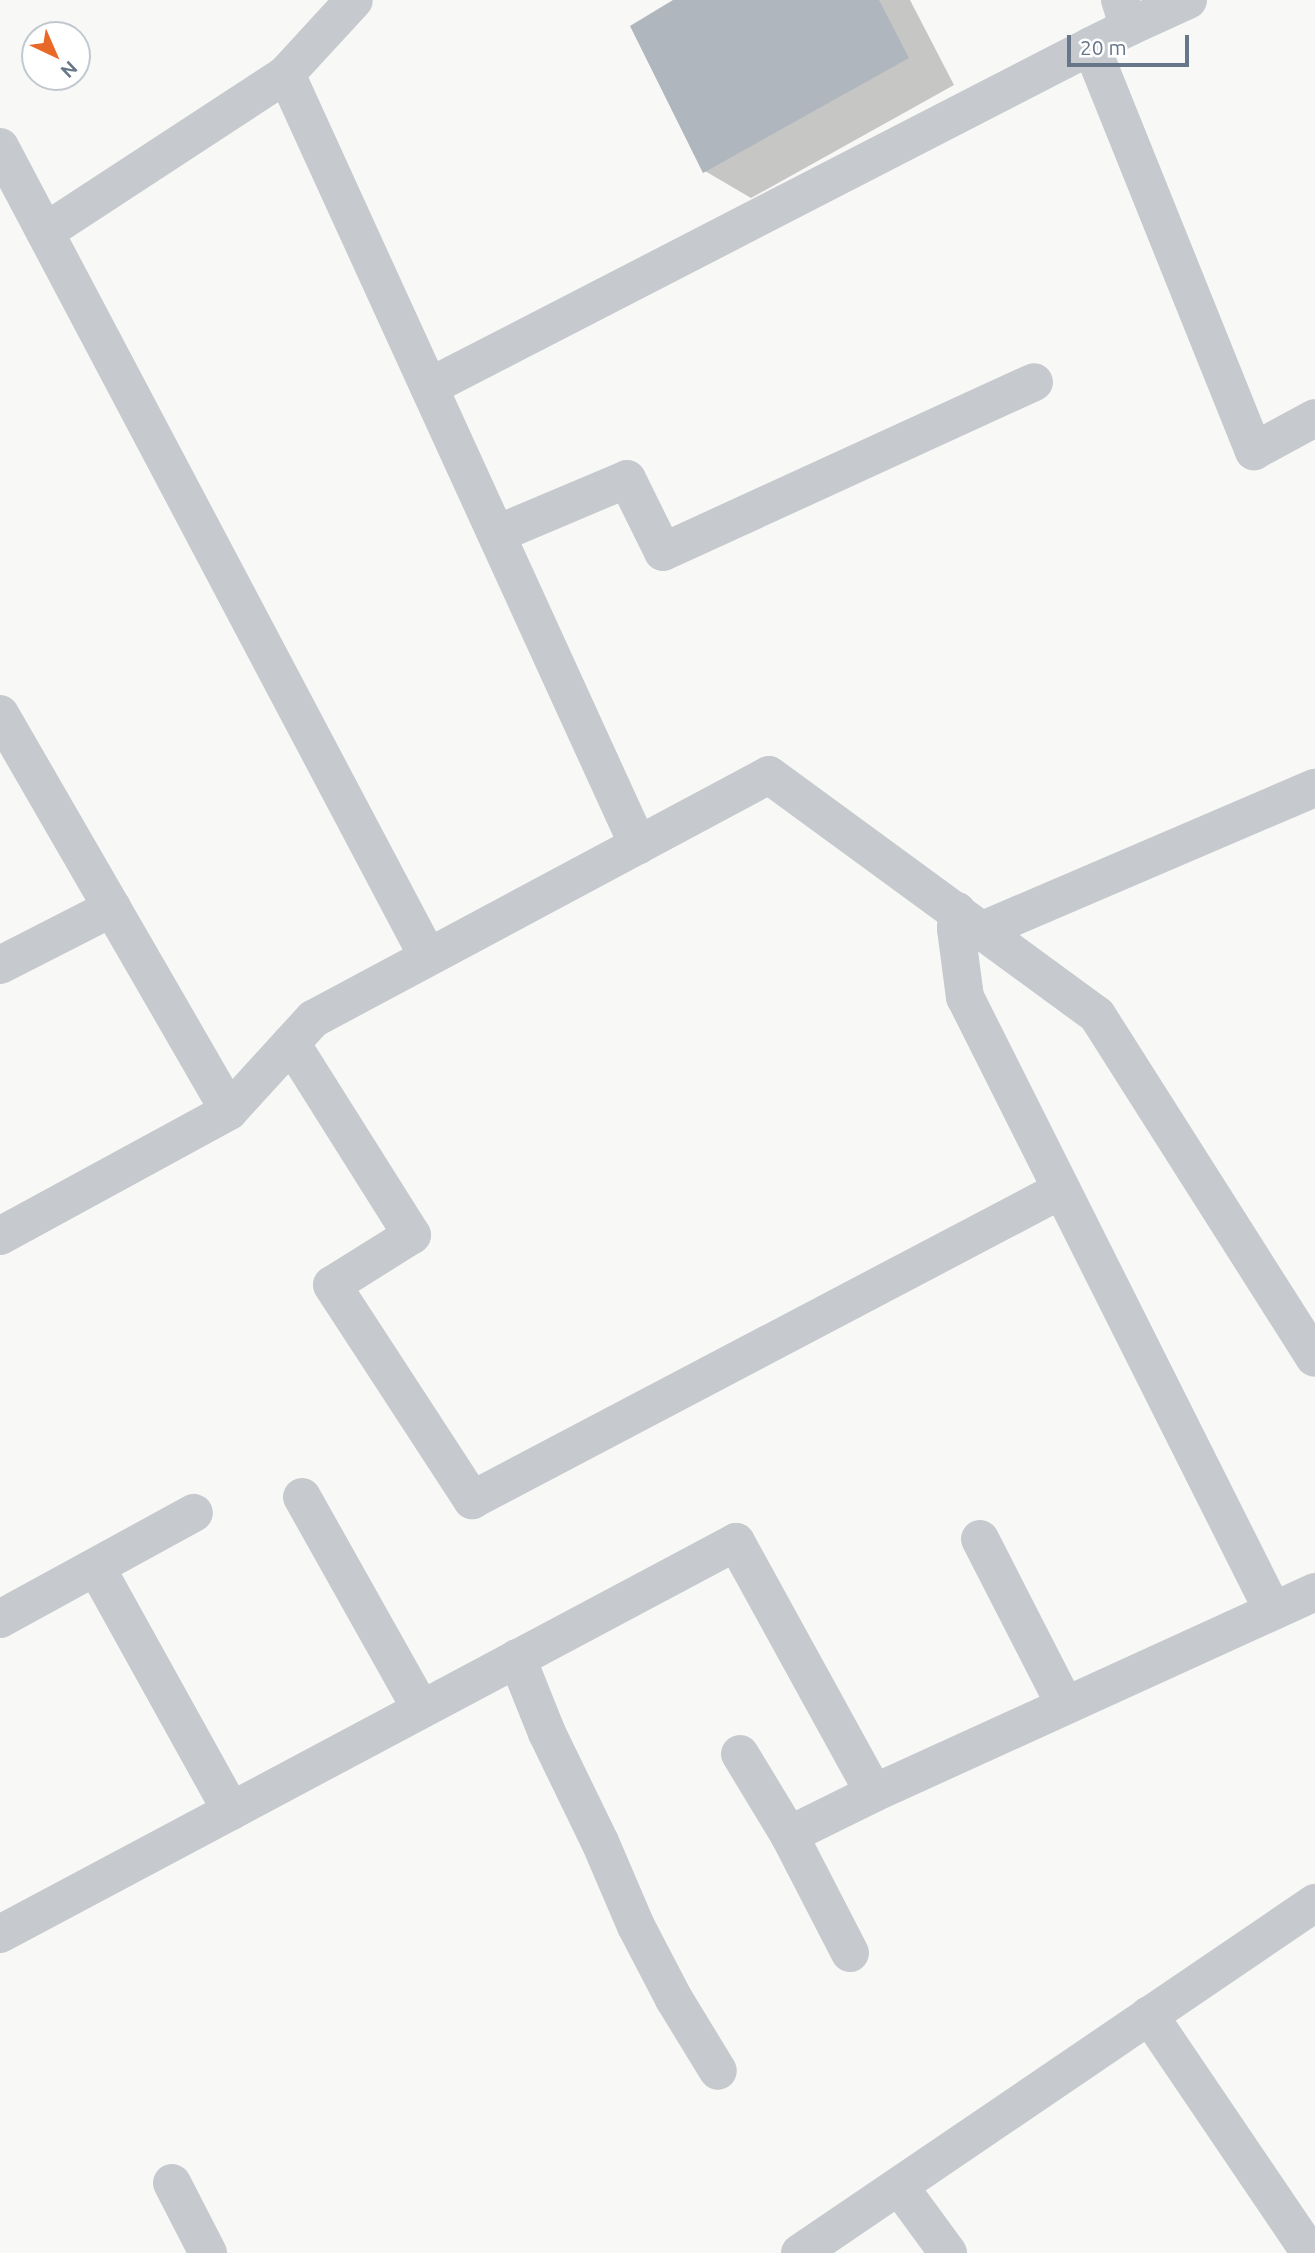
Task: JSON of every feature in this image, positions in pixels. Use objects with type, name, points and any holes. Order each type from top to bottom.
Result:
[{"type":"street","points":[[45,232],[286,74],[354,0]]},
{"type":"street","points":[[429,387],[1091,46],[1125,14],[1188,0]]},
{"type":"street","points":[[1091,46],[1254,451],[1315,418]]},
{"type":"street","points":[[286,74],[638,845]]},
{"type":"street","points":[[0,147],[428,957]]},
{"type":"street","points":[[497,534],[627,479],[663,552],[1034,382]]},
{"type":"street","points":[[0,714],[229,1111]]},
{"type":"street","points":[[0,1236],[229,1111],[313,1019],[769,775],[1097,1015],[1315,1358]]},
{"type":"street","points":[[1273,1611],[965,998],[956,929],[970,921],[1315,788]]},
{"type":"street","points":[[0,965],[112,908]]},
{"type":"street","points":[[291,1043],[412,1235],[332,1285],[472,1500],[1061,1189]]},
{"type":"street","points":[[302,1497],[421,1709]]},
{"type":"street","points":[[0,1619],[194,1513]]},
{"type":"street","points":[[980,1539],[1065,1705]]},
{"type":"street","points":[[0,1934],[736,1542],[873,1793]]},
{"type":"street","points":[[96,1567],[231,1811]]},
{"type":"street","points":[[789,1835],[873,1793],[1315,1592]]},
{"type":"street","points":[[517,1658],[547,1734],[600,1842],[636,1926],[674,2000],[718,2071]]},
{"type":"street","points":[[740,1754],[789,1835],[850,1953]]},
{"type":"street","points":[[800,2253],[1315,1903]]},
{"type":"street","points":[[1149,2015],[1310,2253]]},
{"type":"street","points":[[172,2183],[208,2253]]},
{"type":"street","points":[[899,2186],[948,2253]]},
{"type":"building","points":[[673,0],[879,0],[909,58],[703,173],[630,26]]}]
